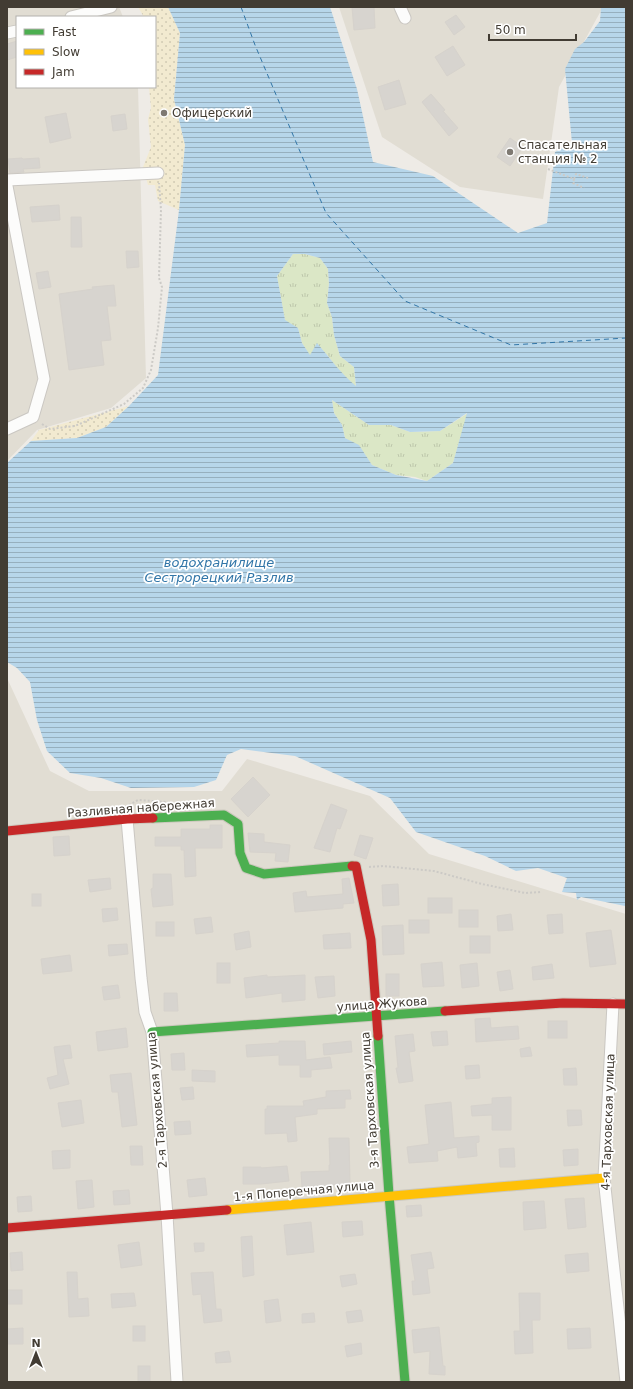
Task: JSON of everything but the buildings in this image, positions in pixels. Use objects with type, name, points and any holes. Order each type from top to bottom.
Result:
[{"type":"street","points":[[75,16],[111,7]]},
{"type":"street","points":[[400,7],[405,18]]},
{"type":"street","points":[[7,180],[158,173]]},
{"type":"street","points":[[7,186],[44,379],[33,417],[7,429]]},
{"type":"street","name":"Разливная набережная","points":[[7,831],[127,819],[224,814],[238,824],[240,852],[246,868],[264,874],[356,866]]},
{"type":"street","name":"2-я Тарховская улица","points":[[127,819],[141,978],[145,1012],[152,1032],[167,1215],[177,1382]]},
{"type":"street","name":"3-я Тарховская улица","points":[[356,866],[371,940],[389,1195],[405,1382]]},
{"type":"street","name":"улица Жукова","points":[[152,1032],[563,1003],[626,1004]]},
{"type":"street","name":"4-я Тарховская улица","points":[[613,1004],[604,1178],[626,1382]]},
{"type":"street","name":"1-я Поперечная улица","points":[[7,1228],[604,1178]]},
{"type":"path","points":[[548,169],[574,179]]},
{"type":"path","points":[[33,417],[50,430],[75,426],[124,404],[143,388],[151,370],[158,328],[162,287],[159,278],[160,210],[158,173]]},
{"type":"path","points":[[584,188],[573,184],[576,174],[588,178]]},
{"type":"path","points":[[356,866],[372,868],[383,866],[434,871],[482,884],[525,893],[541,892]]},
{"type":"shaded area","points":[[7,7],[119,7],[123,16],[16,16],[16,88],[138,88],[146,378],[111,408],[37,430],[7,461]]},
{"type":"shaded area","points":[[339,7],[603,7],[559,87],[543,199],[460,187],[382,137]]},
{"type":"shaded area","points":[[7,678],[50,771],[89,791],[222,791],[247,759],[370,796],[429,854],[626,914],[626,1382],[7,1382]]},
{"type":"green space","points":[[293,254],[305,254],[320,258],[328,269],[329,284],[327,303],[332,317],[334,335],[340,356],[354,367],[356,387],[339,371],[317,344],[310,356],[302,343],[298,328],[285,321],[277,276]]},
{"type":"green space","points":[[332,400],[369,425],[391,425],[410,432],[440,431],[468,413],[453,463],[427,481],[415,477],[396,475],[372,465],[359,446],[345,438],[342,425],[334,413]]},
{"type":"sand","name":"Офицерский","points":[[138,7],[168,7],[180,33],[174,99],[185,145],[179,210],[158,201],[155,185],[148,185],[143,167],[151,147],[148,119],[151,108],[149,88],[156,88],[156,16],[143,16]]},
{"type":"sand","points":[[129,406],[106,427],[77,438],[31,441],[39,430]]},
{"type":"water","name":"водохранилище Сестрорецкий Разлив","points":[[168,7],[330,7],[357,89],[373,162],[433,176],[518,233],[547,223],[555,152],[572,143],[565,69],[575,49],[584,42],[600,21],[601,7],[626,7],[625,906],[581,897],[577,900],[576,893],[562,892],[567,878],[538,868],[516,871],[485,856],[416,832],[390,798],[295,756],[241,749],[227,755],[216,780],[194,787],[131,788],[101,778],[70,773],[47,751],[37,720],[30,682],[17,668],[7,662],[7,463],[31,441],[77,438],[106,427],[129,406],[158,375],[179,210],[185,145],[174,99],[180,33]],"holes":[[[293,254],[305,254],[320,258],[328,269],[329,284],[327,303],[332,317],[334,335],[340,356],[354,367],[356,386],[340,371],[317,343],[310,355],[302,343],[298,328],[285,320],[277,276]],[[332,400],[369,425],[391,425],[410,432],[440,431],[467,413],[453,463],[427,481],[396,475],[372,465],[359,445],[345,438],[342,425],[334,413]]]},
{"type":"ferry route","points":[[241,7],[255,45],[326,213],[405,301],[511,345],[626,338]]},
{"type":"traffic: fast","points":[[153,818],[224,815],[238,824],[240,853],[246,868],[264,874],[352,866]]},
{"type":"traffic: fast","points":[[152,1032],[445,1011]]},
{"type":"traffic: fast","points":[[378,1036],[389,1195],[405,1382]]},
{"type":"traffic: slow","points":[[227,1210],[604,1178]]},
{"type":"traffic: jam","points":[[7,831],[127,819],[153,818]]},
{"type":"traffic: jam","points":[[352,866],[356,866],[371,940],[378,1036]]},
{"type":"traffic: jam","points":[[445,1011],[563,1003],[626,1004]]},
{"type":"traffic: jam","points":[[7,1228],[227,1210]]},
{"type":"place","name":"Офицерский","points":[[164,113]]},
{"type":"place","name":"Спасательная станция № 2","points":[[510,152]]}]
